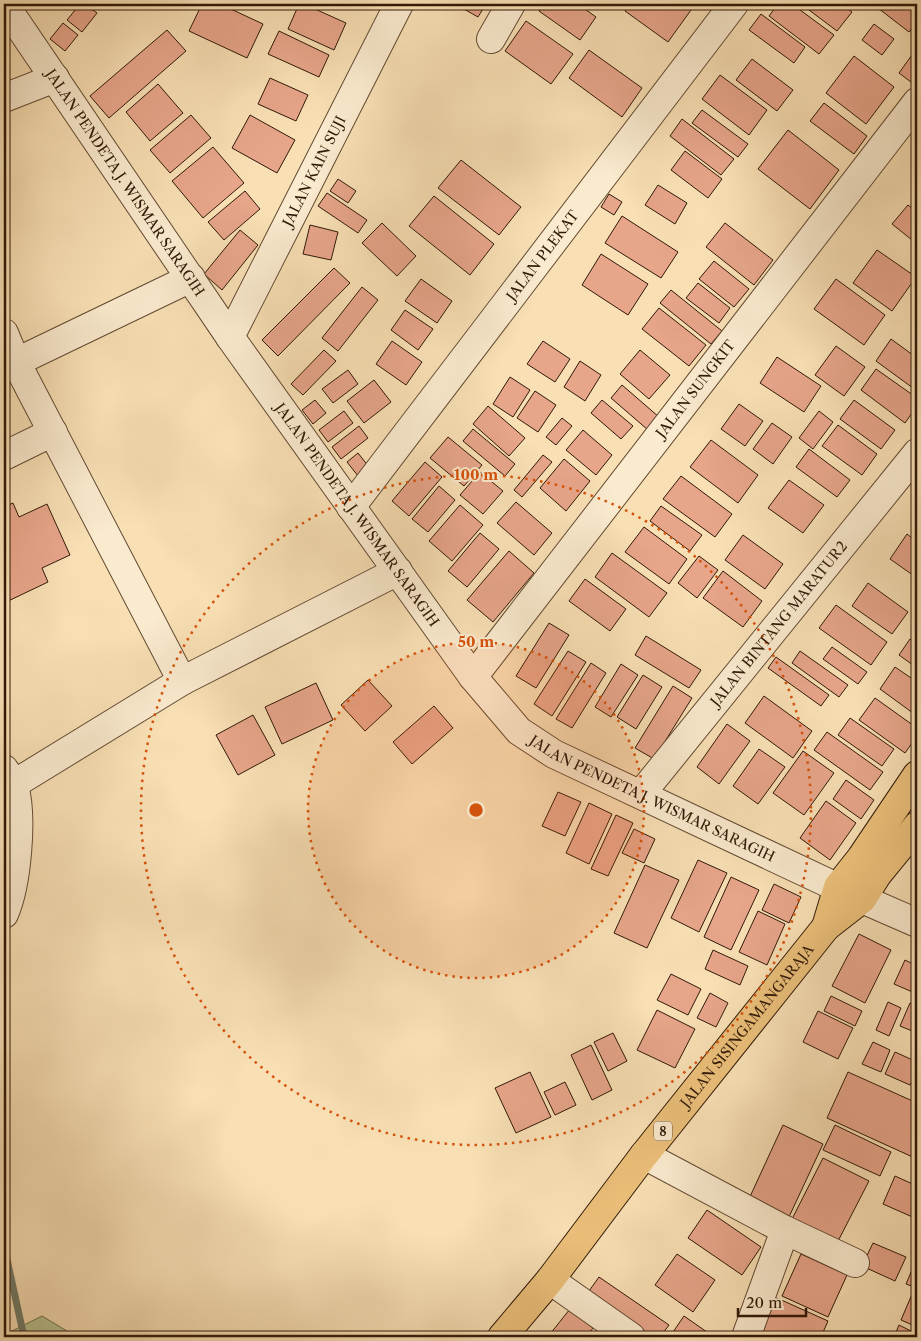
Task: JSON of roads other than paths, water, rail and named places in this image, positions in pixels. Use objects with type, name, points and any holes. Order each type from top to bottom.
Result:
[{"type":"highway","name":"8","points":[[838,887],[861,858],[917,776]]},
{"type":"highway","name":"8","points":[[862,899],[877,875],[917,826]]},
{"type":"highway","name":"JALAN SISINGAMANGARAJA","points":[[826,927],[838,887]]},
{"type":"highway","name":"JALAN SISINGAMANGARAJA","points":[[502,1337],[550,1280],[644,1155],[826,927],[862,899]]},
{"type":"street","name":"JALAN PENDETA J. WISMAR SARAGIH","points":[[4,4],[230,337],[473,676],[519,730],[554,754],[917,923]]},
{"type":"street","name":"JALAN KAIN SUJI","points":[[230,337],[399,4]]},
{"type":"street","points":[[491,39],[511,4]]},
{"type":"street","name":"JALAN PLEKAT","points":[[351,507],[734,4]]},
{"type":"street","points":[[4,98],[55,78]]},
{"type":"street","name":"JALAN SUNGKIT","points":[[473,676],[917,102]]},
{"type":"street","points":[[10,365],[190,278]]},
{"type":"street","points":[[4,333],[10,365],[53,432],[182,681]]},
{"type":"street","points":[[4,456],[53,432]]},
{"type":"street","name":"JALAN BINTANG MARATUR2","points":[[641,794],[917,453]]},
{"type":"street","points":[[4,914],[18,850],[18,809],[9,776],[182,681],[398,571]]},
{"type":"street","points":[[644,1155],[785,1230],[855,1263]]},
{"type":"street","points":[[746,1337],[785,1230]]},
{"type":"street","points":[[550,1280],[631,1337]]},
{"type":"waterway","points":[[4,1246],[24,1337]]}]
